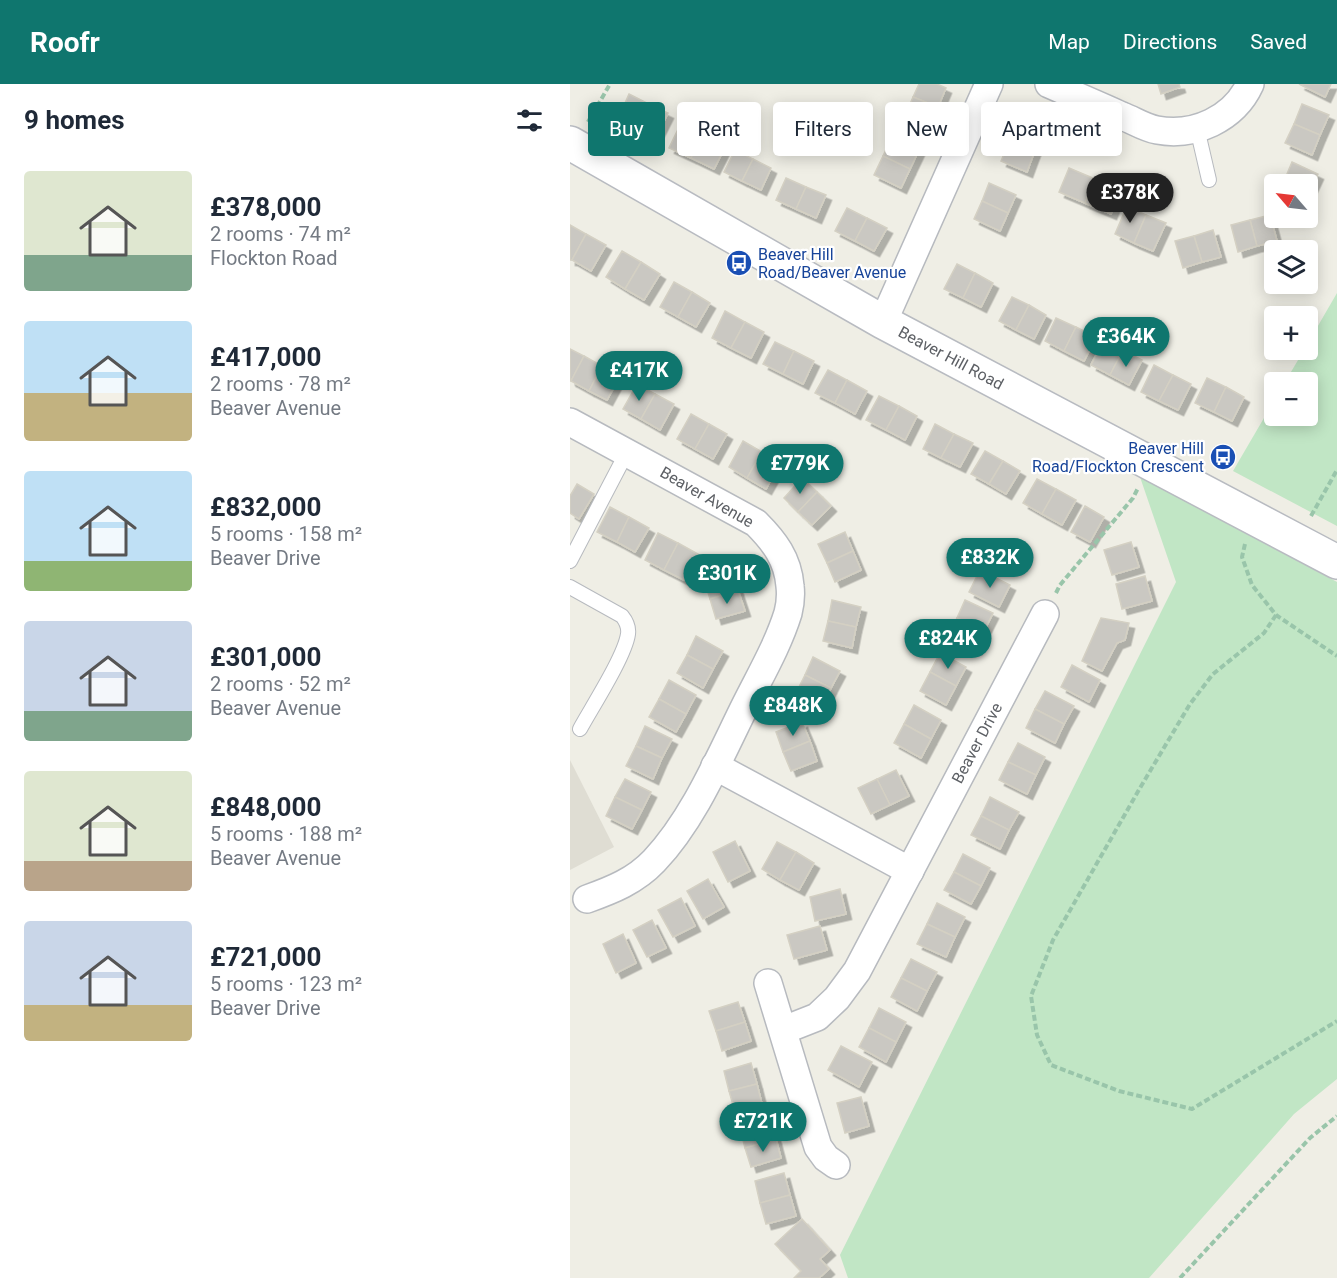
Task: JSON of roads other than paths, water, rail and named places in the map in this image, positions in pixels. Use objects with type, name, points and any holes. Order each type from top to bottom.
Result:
[{"type":"main road","name":"Beaver Hill Road","points":[[572,144],[883,322],[1337,562]]},
{"type":"street","points":[[883,322],[989,84]]},
{"type":"street","points":[[1049,84],[1155,130],[1179,132],[1197,129],[1216,121],[1232,109],[1250,84]]},
{"type":"street","name":"Beaver Avenue","points":[[570,422],[756,524],[773,540],[785,562],[790,585],[789,609],[780,635],[715,766],[681,826],[653,862],[623,886],[587,900]]},
{"type":"street","name":"Beaver Drive","points":[[784,1030],[817,1017],[837,998],[857,971],[1045,614]]},
{"type":"street","points":[[715,766],[910,871]]},
{"type":"street","points":[[768,983],[819,1147],[826,1158],[836,1165]]},
{"type":"lane","points":[[1197,129],[1209,180]]},
{"type":"lane","points":[[570,561],[627,452]]},
{"type":"lane","points":[[570,587],[622,616],[627,622],[628,633],[623,651],[580,729]]},
{"type":"place","name":"Beaver Hill Road/Beaver Avenue","points":[[739,263]]},
{"type":"place","name":"Beaver Hill Road/Flockton Crescent","points":[[1223,457]]}]
